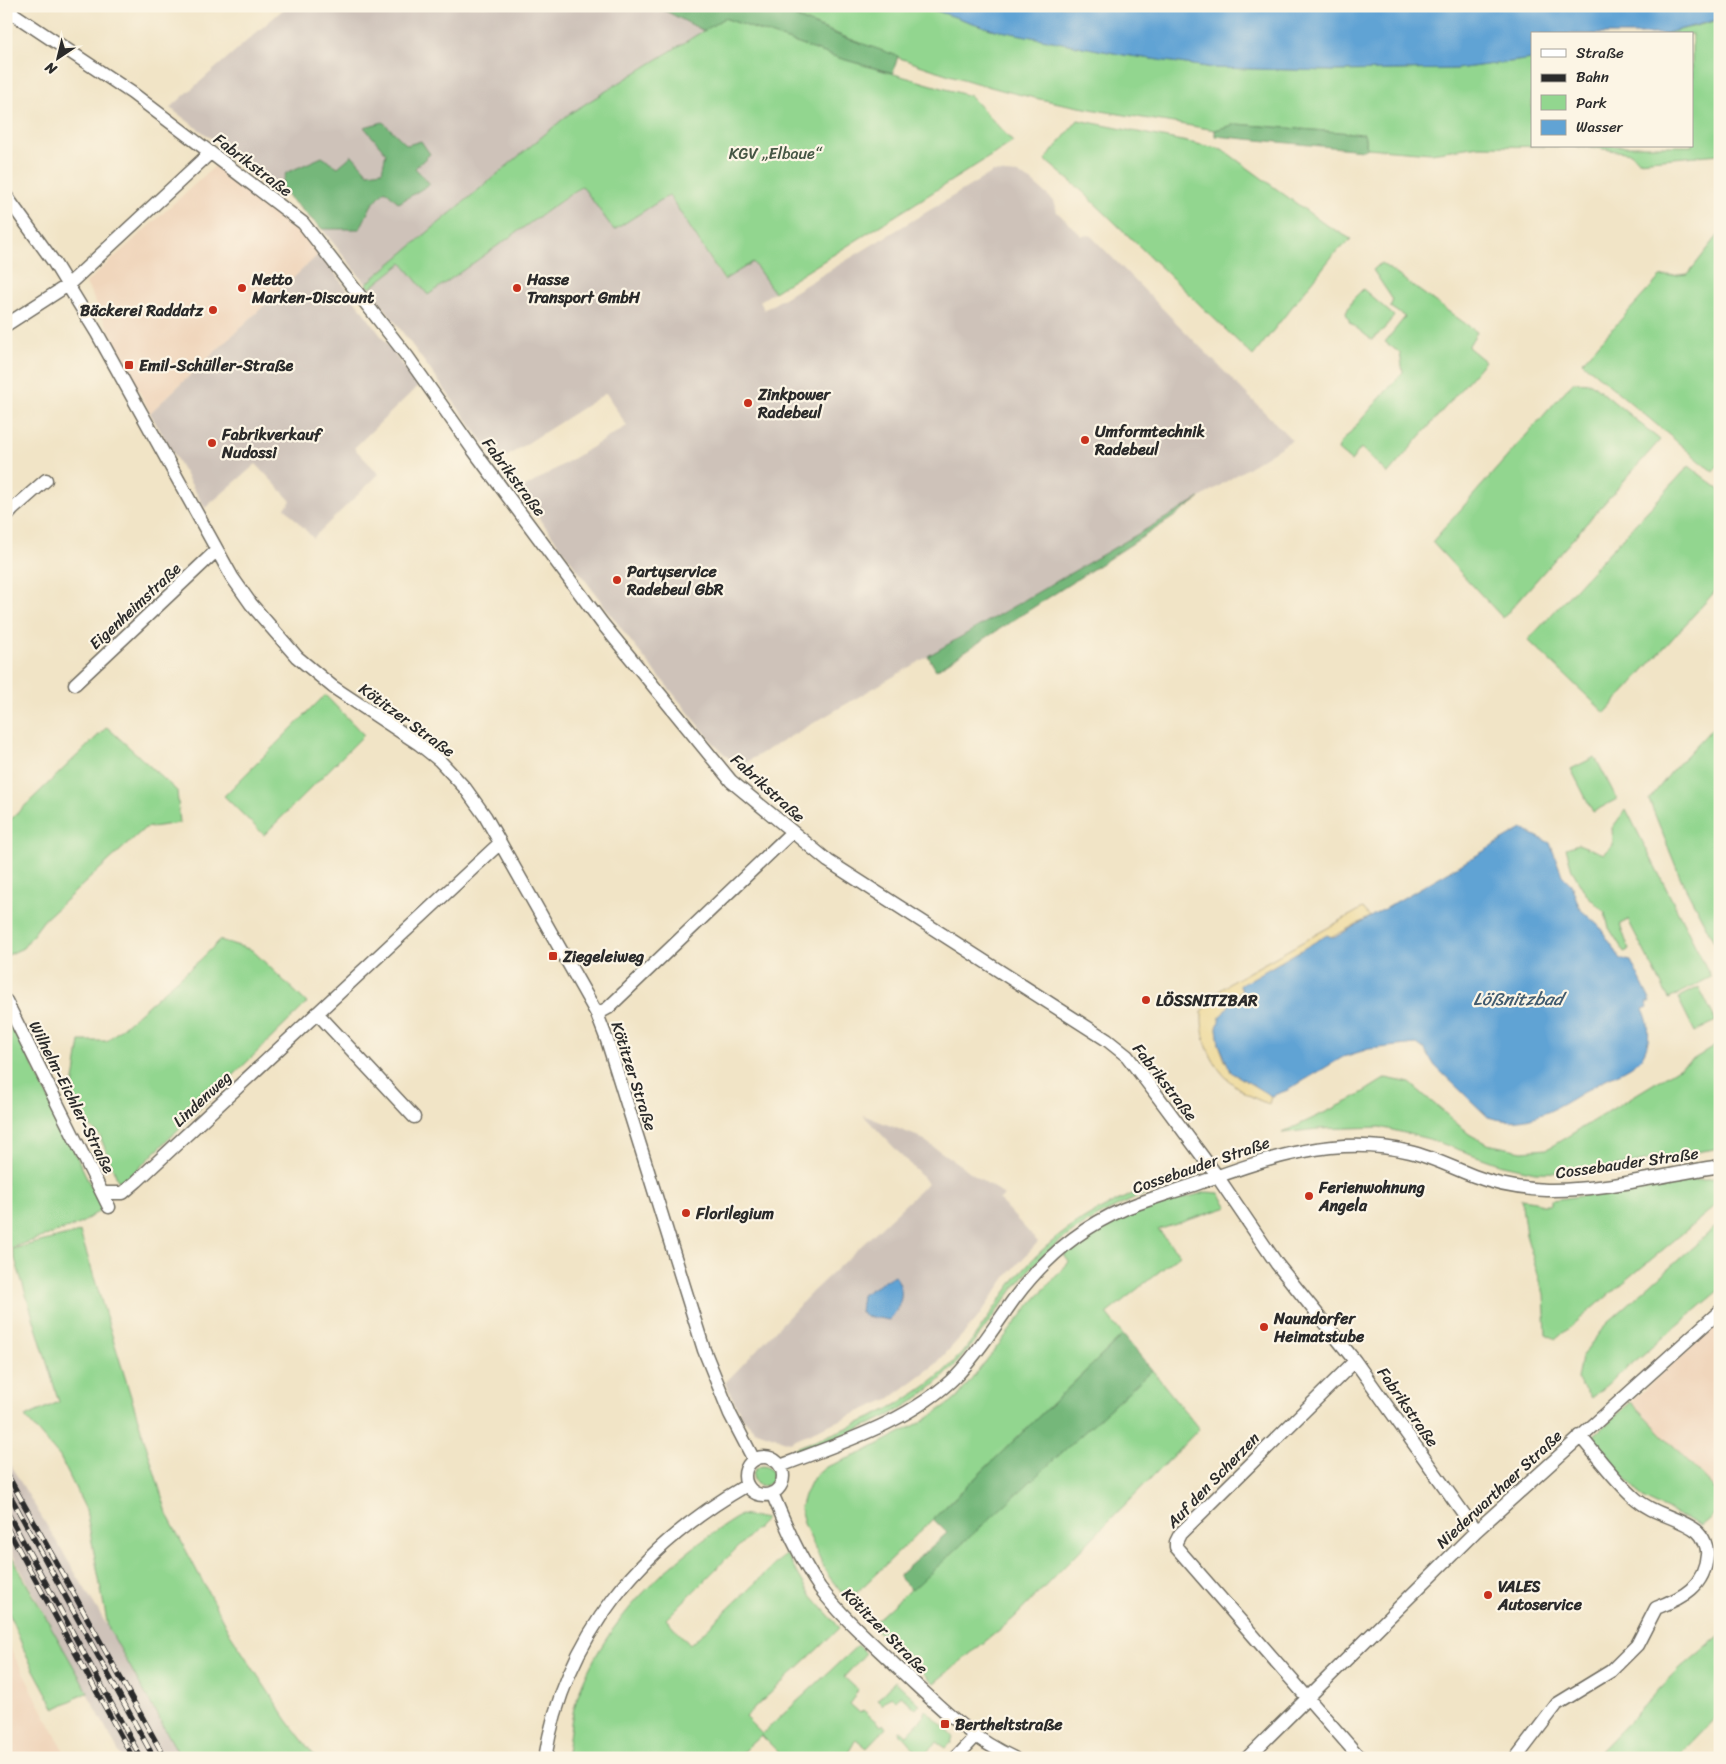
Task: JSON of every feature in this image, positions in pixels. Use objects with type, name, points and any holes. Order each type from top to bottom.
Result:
[{"type":"street","name":"Fabrikstraße","points":[[6,9],[132,93],[303,223],[407,356],[474,451],[602,623],[731,781],[828,861],[1113,1044],[1127,1056],[1217,1176],[1277,1264],[1355,1361],[1476,1531]]},
{"type":"street","points":[[6,325],[68,285],[210,153]]},
{"type":"street","name":"Kötitzer Straße","points":[[6,196],[68,285],[97,332],[217,550],[251,604],[297,656],[333,686],[419,744],[439,760],[465,788],[500,843],[597,1014],[607,1040],[704,1350],[730,1414],[754,1460]]},
{"type":"street","points":[[6,517],[46,480]]},
{"type":"street","name":"Eigenheimstraße","points":[[75,684],[217,550]]},
{"type":"street","points":[[597,1014],[608,1008],[792,832]]},
{"type":"street","name":"Lindenweg","points":[[102,1193],[123,1193],[500,843]]},
{"type":"street","name":"Wilhelm-Eichler-Straße","points":[[6,1001],[109,1207]]},
{"type":"street","points":[[317,1013],[414,1117]]},
{"type":"street","name":"Cossebauder Straße","points":[[780,1466],[862,1434],[916,1407],[936,1393],[978,1351],[1016,1297],[1040,1268],[1078,1235],[1124,1209],[1282,1154],[1342,1145],[1384,1147],[1411,1152],[1509,1186],[1547,1190],[1581,1188],[1720,1166]]},
{"type":"street","name":"Niederwarthaer Straße","points":[[1247,1758],[1476,1531],[1720,1311]]},
{"type":"street","name":"Auf den Scherzen","points":[[1307,1697],[1176,1547],[1176,1542],[1180,1534],[1355,1361]]},
{"type":"street","points":[[1516,1758],[1557,1704],[1611,1671],[1637,1645],[1656,1608],[1677,1600],[1695,1587],[1706,1568],[1708,1549],[1700,1533],[1686,1523],[1656,1512],[1637,1500],[1580,1436]]},
{"type":"street","points":[[765,1457],[774,1460],[780,1466],[782,1480],[779,1487],[772,1493],[764,1495],[756,1493],[747,1485],[745,1472],[754,1460],[765,1457]]},
{"type":"street","points":[[545,1758],[558,1701],[578,1652],[591,1630],[629,1579],[650,1558],[696,1519],[747,1485]]},
{"type":"street","name":"Kötitzer Straße","points":[[772,1493],[793,1543],[820,1588],[832,1602],[957,1723],[975,1737],[1014,1758]]},
{"type":"street","points":[[1307,1697],[1360,1758]]},
{"type":"street","points":[[955,1758],[975,1737]]},
{"type":"shaded area","points":[[287,6],[656,6],[704,31],[569,114],[366,284],[322,229],[280,189],[170,108]]},
{"type":"shaded area","points":[[215,166],[278,210],[320,253],[150,413],[86,283]]},
{"type":"shaded area","points":[[993,172],[1018,174],[1031,181],[1054,201],[1057,212],[1082,236],[1090,235],[1292,440],[1200,498],[738,767],[715,745],[632,643],[519,491],[627,426],[606,393],[498,462],[370,288],[402,263],[428,294],[583,186],[669,195],[723,280],[753,262],[774,292],[760,301],[764,310]]},
{"type":"shaded area","points":[[320,253],[418,386],[354,448],[379,474],[313,538],[285,508],[291,501],[256,464],[205,508],[150,413]]},
{"type":"shaded area","points":[[863,1115],[919,1137],[1004,1195],[999,1200],[1038,1242],[1007,1276],[976,1320],[936,1364],[889,1399],[789,1442],[754,1430],[742,1417],[725,1383],[813,1291],[928,1183]]},
{"type":"shaded area","points":[[1710,1329],[1720,1330],[1720,1494],[1631,1402]]},
{"type":"shaded area","points":[[6,1458],[108,1627],[181,1758],[122,1758],[6,1542]]},
{"type":"shaded area","points":[[6,1640],[58,1740],[68,1758],[6,1758]]},
{"type":"green space","points":[[656,6],[769,6],[843,37],[898,56],[893,73],[839,58],[724,18],[704,31]]},
{"type":"green space","points":[[769,6],[922,6],[991,29],[1124,55],[1214,68],[1333,71],[1456,69],[1531,59],[1531,146],[1479,146],[1431,153],[1367,148],[1364,134],[1236,124],[1215,130],[1065,104],[1005,91],[950,75],[846,37]]},
{"type":"green space","name":"KGV „Elbaue“","points":[[724,18],[839,58],[970,96],[1013,142],[774,292],[753,262],[724,280],[669,195],[614,230],[582,186],[428,295],[402,263],[370,288],[366,284],[569,114]]},
{"type":"green space","points":[[1720,20],[1720,154],[1638,161],[1631,153],[1596,148],[1694,148],[1694,32],[1671,32]]},
{"type":"green space","points":[[1078,120],[1222,149],[1323,223],[1351,239],[1334,254],[1253,356],[1082,191],[1045,160]]},
{"type":"green space","points":[[383,122],[407,145],[421,141],[430,154],[415,168],[430,184],[399,203],[385,190],[371,206],[360,229],[322,229],[280,189],[286,173],[322,157],[338,167],[352,155],[368,173],[382,171],[386,153],[364,127]]},
{"type":"green space","points":[[1236,124],[1364,134],[1367,148],[1363,150],[1215,136],[1215,130]]},
{"type":"green space","points":[[1720,233],[1720,463],[1713,472],[1582,362],[1660,277],[1688,274]]},
{"type":"green space","points":[[1381,263],[1477,332],[1468,347],[1485,361],[1388,474],[1361,448],[1351,461],[1338,450],[1340,444],[1403,372],[1400,353],[1385,342],[1405,317],[1390,307],[1393,300],[1373,270]]},
{"type":"green space","points":[[1363,289],[1394,316],[1386,327],[1372,340],[1350,323],[1346,313],[1353,299]]},
{"type":"green space","points":[[1573,382],[1591,383],[1660,440],[1503,618],[1432,542]]},
{"type":"green space","points":[[1689,466],[1720,490],[1720,586],[1605,713],[1528,640]]},
{"type":"green space","points":[[1200,498],[1172,518],[936,670],[928,656]]},
{"type":"green space","points":[[325,695],[364,735],[264,835],[224,796]]},
{"type":"green space","points":[[1720,720],[1720,953],[1681,879],[1649,800],[1672,771]]},
{"type":"green space","points":[[107,727],[177,791],[180,823],[145,828],[44,920],[23,948],[6,956],[6,824]]},
{"type":"green space","points":[[1595,757],[1617,799],[1593,812],[1571,769]]},
{"type":"green space","points":[[1626,809],[1711,977],[1669,999],[1628,920],[1620,924],[1629,950],[1624,952],[1609,928],[1605,913],[1586,894],[1572,870],[1566,848],[1578,844],[1604,854],[1613,845],[1612,828]]},
{"type":"green space","points":[[220,940],[252,950],[307,1003],[129,1178],[118,1181],[100,1136],[70,1107],[80,1041],[107,1041],[200,960]]},
{"type":"green space","points":[[1699,987],[1716,1021],[1695,1032],[1678,998]]},
{"type":"green space","points":[[6,1010],[102,1209],[80,1224],[8,1249],[6,1246]]},
{"type":"green space","points":[[1720,1043],[1720,1148],[1578,1173],[1535,1172],[1499,1164],[1429,1139],[1380,1127],[1318,1129],[1282,1133],[1349,1101],[1386,1078],[1410,1083],[1469,1134],[1487,1144],[1522,1151],[1547,1149]]},
{"type":"green space","points":[[1192,1172],[1184,1179],[1116,1207],[1073,1232],[1054,1246],[1019,1282],[965,1354],[940,1380],[911,1403],[863,1427],[795,1453],[793,1449],[889,1409],[907,1399],[941,1374],[972,1341],[1007,1290],[1029,1263],[1043,1249],[1073,1226],[1106,1206],[1173,1177]]},
{"type":"green space","points":[[1720,1177],[1720,1202],[1556,1339],[1546,1334],[1544,1294],[1526,1235],[1521,1199],[1535,1201],[1541,1205],[1551,1205],[1551,1200]]},
{"type":"green space","points":[[1207,1192],[1219,1193],[1228,1207],[1158,1230],[1180,1255],[1106,1314],[1123,1335],[848,1601],[827,1574],[805,1526],[800,1509],[804,1495],[814,1477],[826,1467],[862,1453],[925,1420],[957,1398],[1029,1306],[1069,1262],[1064,1255],[1080,1242],[1131,1215],[1168,1202]]},
{"type":"green space","points":[[1720,1223],[1720,1290],[1591,1398],[1577,1380],[1581,1357],[1606,1324]]},
{"type":"green space","points":[[80,1232],[168,1516],[229,1632],[287,1720],[316,1758],[181,1758],[108,1627],[86,1510],[60,1457],[25,1417],[59,1402],[12,1249]]},
{"type":"green space","points":[[1123,1335],[1152,1370],[912,1590],[898,1576],[947,1533],[933,1519]]},
{"type":"green space","points":[[1152,1370],[1199,1429],[1014,1618],[934,1683],[871,1625]]},
{"type":"green space","points":[[1631,1402],[1720,1494],[1720,1509],[1701,1526],[1644,1499],[1591,1438]]},
{"type":"green space","points":[[763,1466],[770,1469],[773,1476],[770,1483],[763,1486],[756,1483],[753,1476],[756,1469]]},
{"type":"green space","points":[[741,1515],[766,1519],[666,1619],[690,1645],[786,1554],[810,1594],[840,1628],[745,1717],[762,1734],[858,1645],[866,1653],[844,1677],[858,1690],[850,1704],[860,1713],[863,1710],[881,1726],[883,1724],[886,1728],[867,1748],[856,1739],[848,1753],[853,1758],[784,1758],[761,1735],[736,1758],[566,1758],[571,1720],[585,1678],[600,1649],[618,1622],[663,1573],[714,1532]]},
{"type":"green space","points":[[6,1547],[88,1692],[55,1709],[27,1657],[6,1606]]},
{"type":"green space","points":[[1720,1635],[1720,1713],[1676,1758],[1593,1758],[1680,1669]]},
{"type":"green space","points":[[895,1681],[920,1704],[916,1709],[901,1695],[896,1701],[891,1696],[882,1705],[877,1700]]},
{"type":"green space","points":[[925,1709],[953,1736],[951,1743],[946,1748],[937,1742],[925,1754],[928,1758],[922,1758],[899,1732],[901,1730],[907,1735],[923,1718]]},
{"type":"sand","points":[[1363,908],[1370,917],[1239,986],[1243,989],[1217,1028],[1219,1044],[1225,1061],[1271,1096],[1269,1104],[1241,1090],[1219,1070],[1212,1057],[1206,1043],[1202,1012],[1215,994],[1233,981]]},
{"type":"water","points":[[922,6],[1720,6],[1720,19],[1671,32],[1531,32],[1531,59],[1456,69],[1333,71],[1214,68],[1124,55],[991,29]]},
{"type":"water","name":"Lößnitzbad","points":[[1522,829],[1550,843],[1562,875],[1571,884],[1580,909],[1599,926],[1621,959],[1631,961],[1651,1002],[1647,1003],[1648,1007],[1643,1009],[1647,1021],[1648,1042],[1643,1055],[1636,1063],[1548,1112],[1519,1120],[1488,1117],[1435,1066],[1425,1050],[1417,1044],[1369,1049],[1343,1057],[1288,1090],[1271,1096],[1231,1072],[1219,1044],[1217,1028],[1220,1017],[1242,989],[1239,986],[1327,935],[1334,938]]},
{"type":"water","points":[[894,1275],[900,1286],[901,1298],[897,1310],[889,1320],[866,1316],[860,1312],[862,1295]]},
{"type":"railway","points":[[6,1472],[165,1758]]},
{"type":"railway","points":[[6,1488],[154,1758]]},
{"type":"railway","points":[[6,1510],[141,1758]]},
{"type":"railway","points":[[6,1526],[133,1758]]},
{"type":"place","name":"Netto Marken-Discount","points":[[242,288]]},
{"type":"place","name":"Hasse Transport GmbH","points":[[517,288]]},
{"type":"place","name":"Bäckerei Raddatz","points":[[213,310]]},
{"type":"place","name":"Emil-Schüller-Straße","points":[[129,365]]},
{"type":"place","name":"Zinkpower Radebeul","points":[[748,403]]},
{"type":"place","name":"Umformtechnik Radebeul","points":[[1085,440]]},
{"type":"place","name":"Fabrikverkauf Nudossi","points":[[212,443]]},
{"type":"place","name":"Partyservice Radebeul GbR","points":[[617,580]]},
{"type":"place","name":"Ziegeleiweg","points":[[553,956]]},
{"type":"place","name":"LÖSSNITZBAR","points":[[1146,1000]]},
{"type":"place","name":"Ferienwohnung Angela","points":[[1309,1196]]},
{"type":"place","name":"Florilegium","points":[[686,1213]]},
{"type":"place","name":"Naundorfer Heimatstube","points":[[1264,1327]]},
{"type":"place","name":"VALES Autoservice","points":[[1488,1595]]},
{"type":"place","name":"Bertheltstraße","points":[[945,1724]]}]
